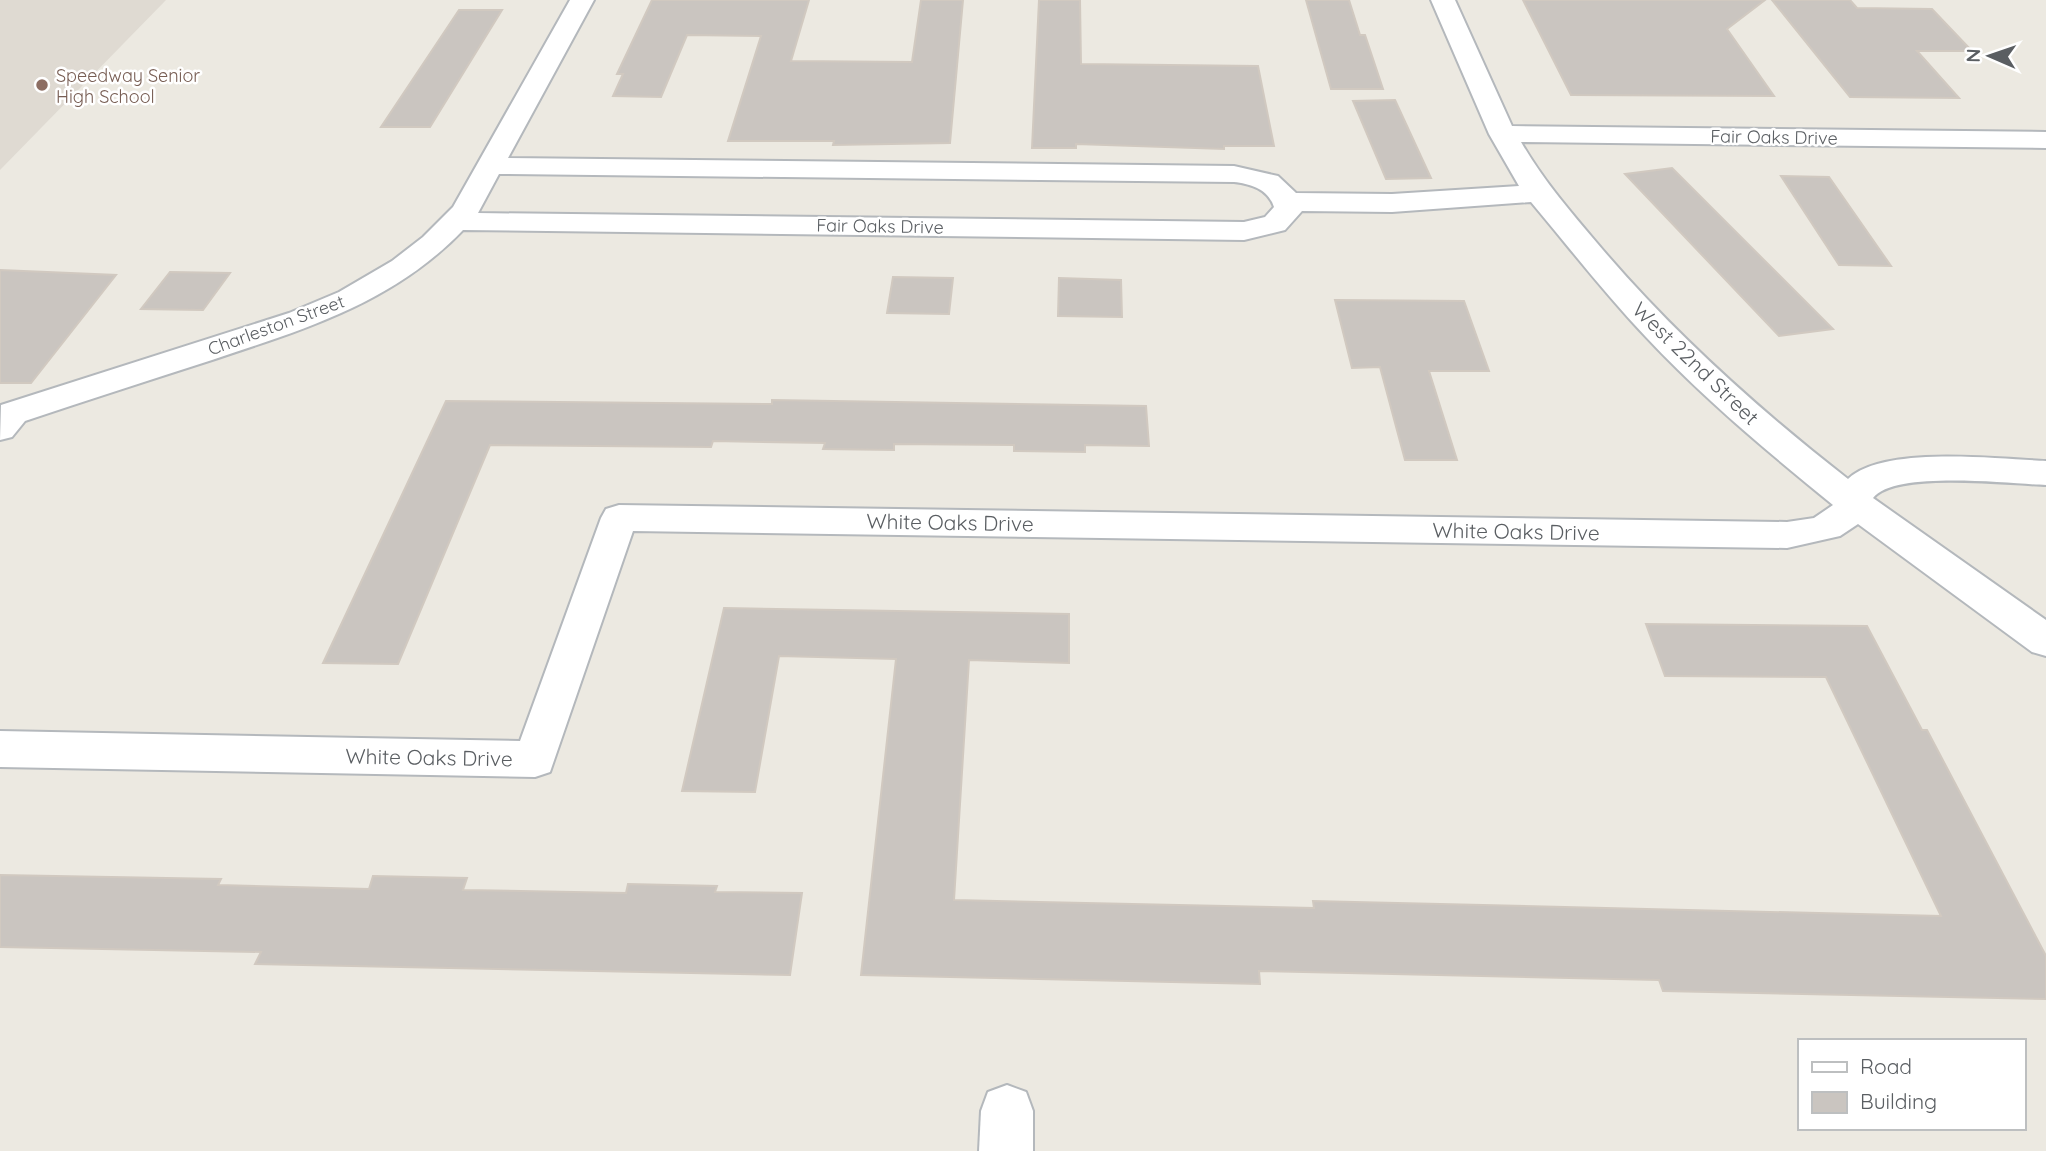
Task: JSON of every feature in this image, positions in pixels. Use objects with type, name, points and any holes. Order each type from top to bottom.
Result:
[{"type":"street","name":"Charleston Street","points":[[0,429],[13,413],[285,326],[328,309],[404,267],[434,243],[456,220],[491,166],[582,0]]},
{"type":"street","name":"West 22nd Street","points":[[1443,0],[1483,98],[1502,134],[1540,192],[1619,289],[1671,345],[1728,397],[1852,501],[1965,586],[2046,641]]},
{"type":"street","name":"Fair Oaks Drive","points":[[1502,134],[2046,140]]},
{"type":"street","points":[[491,166],[1234,174],[1255,177],[1275,185],[1287,197],[1288,202],[1392,203],[1540,192]]},
{"type":"street","name":"Fair Oaks Drive","points":[[456,220],[1244,231],[1275,224],[1287,213],[1288,202]]},
{"type":"street","name":"White Oaks Drive","points":[[0,748],[535,760],[619,518],[1787,535],[1830,526],[1846,515],[1859,489],[1874,479],[1902,471],[2046,473]]},
{"type":"shaded area","name":"Speedway Senior High School","points":[[0,0],[166,0],[0,170]]},
{"type":"building","points":[[652,0],[809,0],[791,61],[912,62],[921,0],[963,0],[950,143],[833,145],[834,141],[728,141],[761,36],[687,35],[661,97],[613,96],[623,74],[617,74]]},
{"type":"building","points":[[1039,0],[1080,0],[1081,64],[1258,66],[1274,146],[1224,146],[1224,149],[1076,144],[1076,148],[1032,148]]},
{"type":"building","points":[[1306,0],[1349,0],[1360,35],[1365,35],[1383,89],[1331,89]]},
{"type":"building","points":[[1523,0],[1765,0],[1727,29],[1774,96],[1571,95]]},
{"type":"building","points":[[1772,0],[1850,0],[1857,8],[1932,9],[1972,51],[1917,51],[1959,98],[1850,97]]},
{"type":"building","points":[[459,10],[502,10],[430,127],[381,127]]},
{"type":"building","points":[[1395,100],[1431,178],[1386,179],[1353,101]]},
{"type":"building","points":[[1672,168],[1833,329],[1779,336],[1625,174]]},
{"type":"building","points":[[1781,176],[1829,177],[1891,266],[1839,265]]},
{"type":"building","points":[[0,270],[116,275],[31,383],[0,383]]},
{"type":"building","points":[[170,272],[230,273],[203,310],[141,309]]},
{"type":"building","points":[[893,277],[953,278],[949,314],[887,313]]},
{"type":"building","points":[[1059,278],[1121,280],[1122,317],[1058,316]]},
{"type":"building","points":[[1335,300],[1464,301],[1489,371],[1429,371],[1457,460],[1405,460],[1380,367],[1352,368]]},
{"type":"building","points":[[772,400],[1146,406],[1149,446],[1085,445],[1085,452],[1014,451],[1014,445],[894,444],[894,450],[823,449],[825,443],[713,441],[711,447],[490,445],[398,664],[323,663],[446,401],[772,404]]},
{"type":"building","points":[[724,608],[1069,614],[1069,663],[969,660],[954,900],[1314,908],[1313,901],[1941,916],[1826,677],[1665,676],[1646,624],[1867,626],[1922,730],[1927,730],[2046,956],[2046,999],[1663,991],[1659,980],[1259,971],[1260,984],[861,975],[896,659],[779,656],[755,792],[682,791]]},
{"type":"building","points":[[0,875],[221,879],[218,885],[369,889],[373,876],[467,878],[463,890],[626,893],[628,884],[717,886],[715,892],[802,893],[790,975],[255,964],[261,952],[0,947]]},
{"type":"place","name":"Speedway Senior High School","points":[[42,85]]}]
